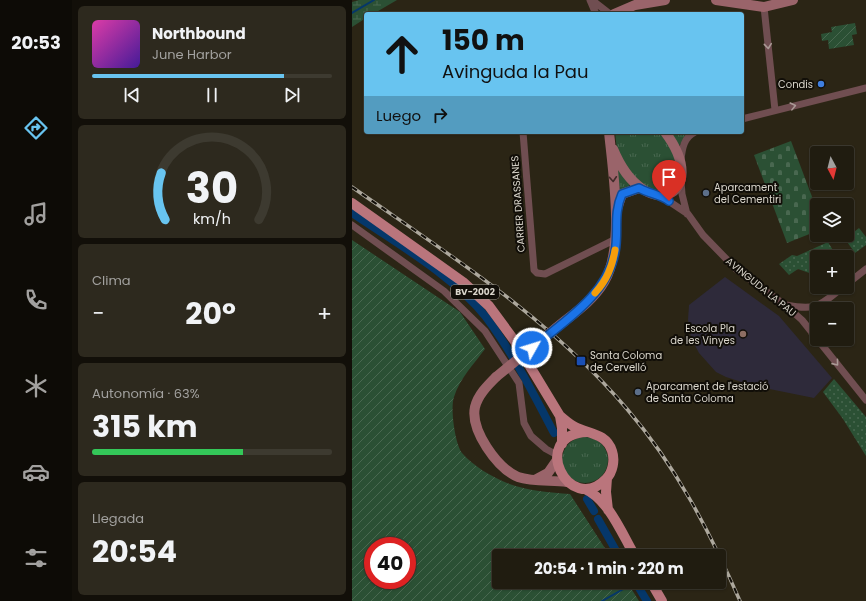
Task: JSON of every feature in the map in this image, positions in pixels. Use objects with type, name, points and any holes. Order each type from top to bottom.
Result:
[{"type":"main road","name":"BV-2002","points":[[352,203],[463,282],[489,306],[514,340],[560,416],[562,444],[557,457]]},
{"type":"main road","name":"BV-2002","points":[[560,416],[574,426],[602,438],[612,451],[613,464],[607,478],[606,492],[608,510]]},
{"type":"main road","points":[[562,444],[571,435],[586,432]]},
{"type":"main road","points":[[557,457],[559,471],[567,482]]},
{"type":"main road","points":[[585,488],[596,486],[607,478]]},
{"type":"main road","name":"BV-2002","points":[[567,482],[577,487],[585,488],[593,493],[608,510],[631,549]]},
{"type":"main road","points":[[655,589],[662,601]]},
{"type":"street","points":[[591,0],[594,12]]},
{"type":"street","points":[[591,0],[606,12]]},
{"type":"street","points":[[624,12],[665,0]]},
{"type":"street","points":[[716,0],[764,7],[793,0]]},
{"type":"street","points":[[764,7],[775,110]]},
{"type":"street","points":[[744,118],[866,88]]},
{"type":"street","name":"CARRER DRASSANES","points":[[523,134],[533,266],[537,273],[545,274],[551,272],[616,239]]},
{"type":"street","points":[[666,134],[676,149],[681,162]]},
{"type":"street","points":[[688,214],[682,194],[681,162],[682,149],[685,141],[693,134]]},
{"type":"street","points":[[610,137],[623,170],[639,188],[622,194],[615,217]]},
{"type":"street","points":[[567,482],[535,480],[517,476],[506,469],[490,450],[478,432],[475,417],[477,401],[483,391],[496,377],[585,304],[604,283],[611,268],[616,239],[610,137]]},
{"type":"street","points":[[662,196],[675,191],[681,178]]},
{"type":"street","name":"AVINGUDA LA PAU","points":[[639,188],[652,194],[662,196],[688,214],[703,235],[737,270],[785,305],[802,320],[810,330]]},
{"type":"street","points":[[352,225],[444,291],[485,331],[519,383],[524,423],[531,436],[557,457],[548,473],[535,480]]},
{"type":"street","points":[[854,278],[866,269]]},
{"type":"street","points":[[825,302],[835,294]]},
{"type":"street","points":[[785,305],[810,309]]},
{"type":"street","name":"AVINGUDA LA PAU","points":[[822,346],[866,400]]},
{"type":"shaded area","name":"Escola Pla de les Vinyes","points":[[725,277],[779,316],[832,378],[814,398],[754,386],[726,377],[716,372],[699,353],[691,338],[688,320],[689,305]]},
{"type":"green space","points":[[359,0],[397,0],[376,12],[364,12],[364,19],[352,27],[352,2]]},
{"type":"green space","points":[[855,23],[857,34],[852,35],[854,45],[829,49],[828,40],[822,41],[821,34],[832,32],[831,27]]},
{"type":"green space","points":[[615,134],[661,134],[668,144],[677,164],[677,178],[674,184],[669,189],[661,191],[654,190],[641,183],[626,166],[617,146]]},
{"type":"green space","points":[[672,134],[687,134],[679,146]]},
{"type":"green space","points":[[791,141],[812,198],[810,198],[810,234],[787,243],[754,155]]},
{"type":"green space","points":[[617,168],[630,185],[620,192]]},
{"type":"green space","points":[[859,228],[866,237],[866,245],[855,253],[847,242],[854,242],[854,232]]},
{"type":"green space","points":[[352,240],[460,312],[485,349],[464,377],[454,397],[454,426],[457,442],[462,453],[483,471],[507,483],[547,492],[570,494],[605,549],[492,549],[492,589],[631,589],[639,601],[352,601]]},
{"type":"green space","points":[[828,242],[833,250],[810,250]]},
{"type":"green space","points":[[810,250],[810,273],[798,269],[789,275],[779,264],[792,255],[797,256]]},
{"type":"green space","points":[[834,379],[866,417],[866,456],[843,419],[823,392]]},
{"type":"green space","points":[[590,437],[602,443],[607,451],[607,469],[602,477],[594,482],[580,483],[568,477],[563,469],[562,455],[568,443],[576,438]]},
{"type":"waterway","points":[[352,13],[374,0]]},
{"type":"waterway","points":[[352,213],[423,260],[473,302],[486,317],[505,345],[554,433]]},
{"type":"waterway","points":[[587,499],[594,511]]},
{"type":"waterway","points":[[598,519],[615,549]]},
{"type":"waterway","points":[[602,601],[623,589]]},
{"type":"waterway","points":[[640,589],[647,601]]},
{"type":"railway","points":[[352,187],[497,289],[565,345],[597,376],[645,431],[691,500],[717,550],[740,601]]},
{"type":"slow traffic","points":[[595,293],[604,283],[611,268],[615,250]]},
{"type":"place","name":"Condis","points":[[821,84]]},
{"type":"place","name":"Aparcament del Cementiri","points":[[706,193]]},
{"type":"place","name":"Escola Pla de les Vinyes","points":[[743,334]]},
{"type":"place","name":"Santa Coloma de Cervelló","points":[[581,361]]},
{"type":"place","name":"Aparcament de l'estació de Santa Coloma","points":[[638,392]]},
{"type":"route","points":[[532,348],[585,304],[604,283],[611,268],[615,251],[615,217],[622,194],[629,190],[639,188],[652,194],[662,196],[669,201]]}]
